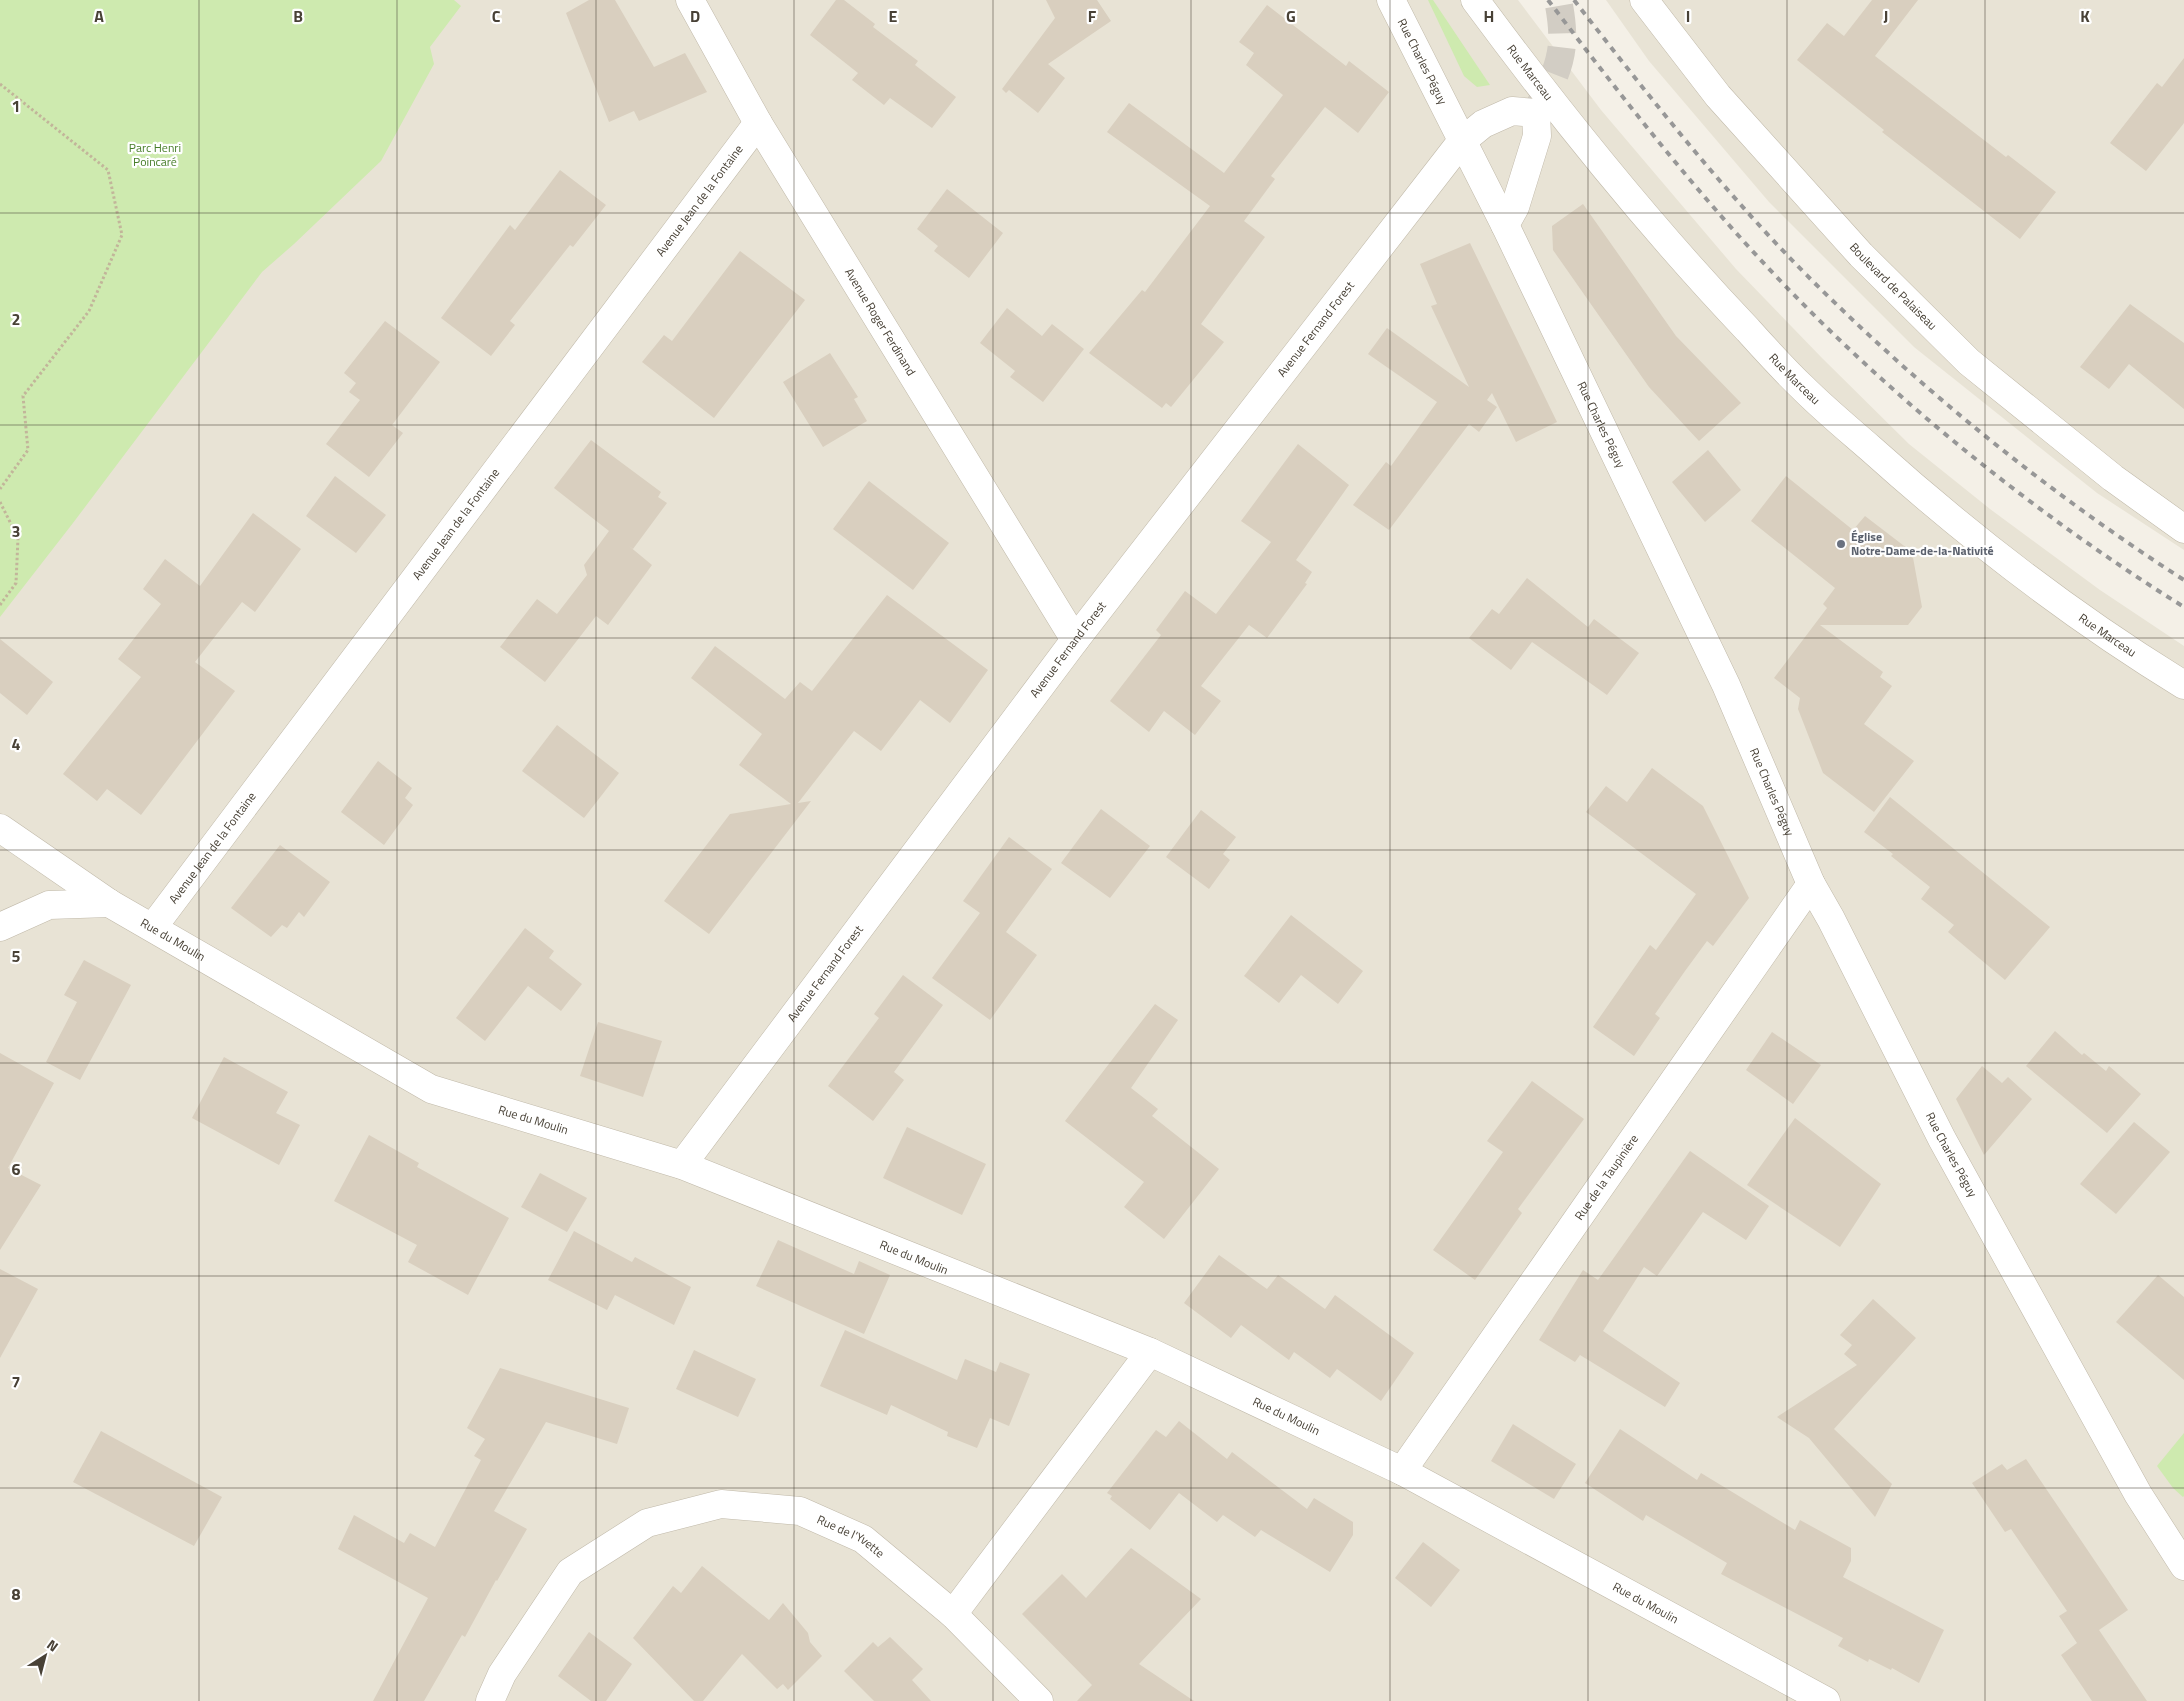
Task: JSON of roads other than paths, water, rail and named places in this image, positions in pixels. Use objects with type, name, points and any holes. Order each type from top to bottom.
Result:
[{"type":"street","name":"Avenue Roger Ferdinand","points":[[690,0],[758,123],[1075,640]]},
{"type":"street","name":"Rue Charles Péguy","points":[[1391,0],[1461,142],[1505,225],[1726,685],[1811,884],[1831,919],[1942,1138],[2138,1494],[2184,1566]]},
{"type":"street","name":"Rue Marceau","points":[[1475,0],[1527,71],[1700,280],[1803,388],[1898,474],[1982,546],[2072,612],[2184,685]]},
{"type":"street","name":"Boulevard de Palaiseau","points":[[1644,0],[1724,104],[1861,255],[1969,362],[2113,478],[2184,529]]},
{"type":"street","name":"Avenue Fernand Forest","points":[[682,1165],[1075,640],[1461,142],[1483,124],[1512,111],[1536,113],[1537,136],[1515,207],[1505,225]]},
{"type":"street","name":"Avenue Jean de la Fontaine","points":[[153,927],[758,123]]},
{"type":"street","name":"Rue du Moulin","points":[[0,828],[109,903],[431,1089],[682,1165],[1150,1352],[1402,1471],[1826,1701]]},
{"type":"street","name":"Rue de la Taupinière","points":[[1402,1471],[1811,884]]},
{"type":"street","points":[[0,927],[49,906],[109,903]]},
{"type":"street","points":[[953,1614],[1150,1352]]},
{"type":"street","name":"Rue de l'Yvette","points":[[490,1701],[502,1674],[570,1572],[647,1523],[721,1504],[800,1511],[863,1539],[953,1614],[1039,1701]]},
{"type":"tunnel","points":[[1536,112],[1551,83],[1560,58],[1562,32],[1558,0]]},
{"type":"railway","points":[[1548,0],[1695,186],[1795,296],[1846,346],[1954,441],[2010,486],[2067,529],[2184,607]]},
{"type":"railway","points":[[1574,0],[1666,117],[1730,193],[1797,265],[1873,339],[2001,449],[2091,517],[2184,580]]},
{"type":"place","name":"Église Notre-Dame-de-la-Nativité","points":[[1841,544]]},
{"type":"park label","name":"Parc Henri Poincaré","points":[[155,155]]}]
